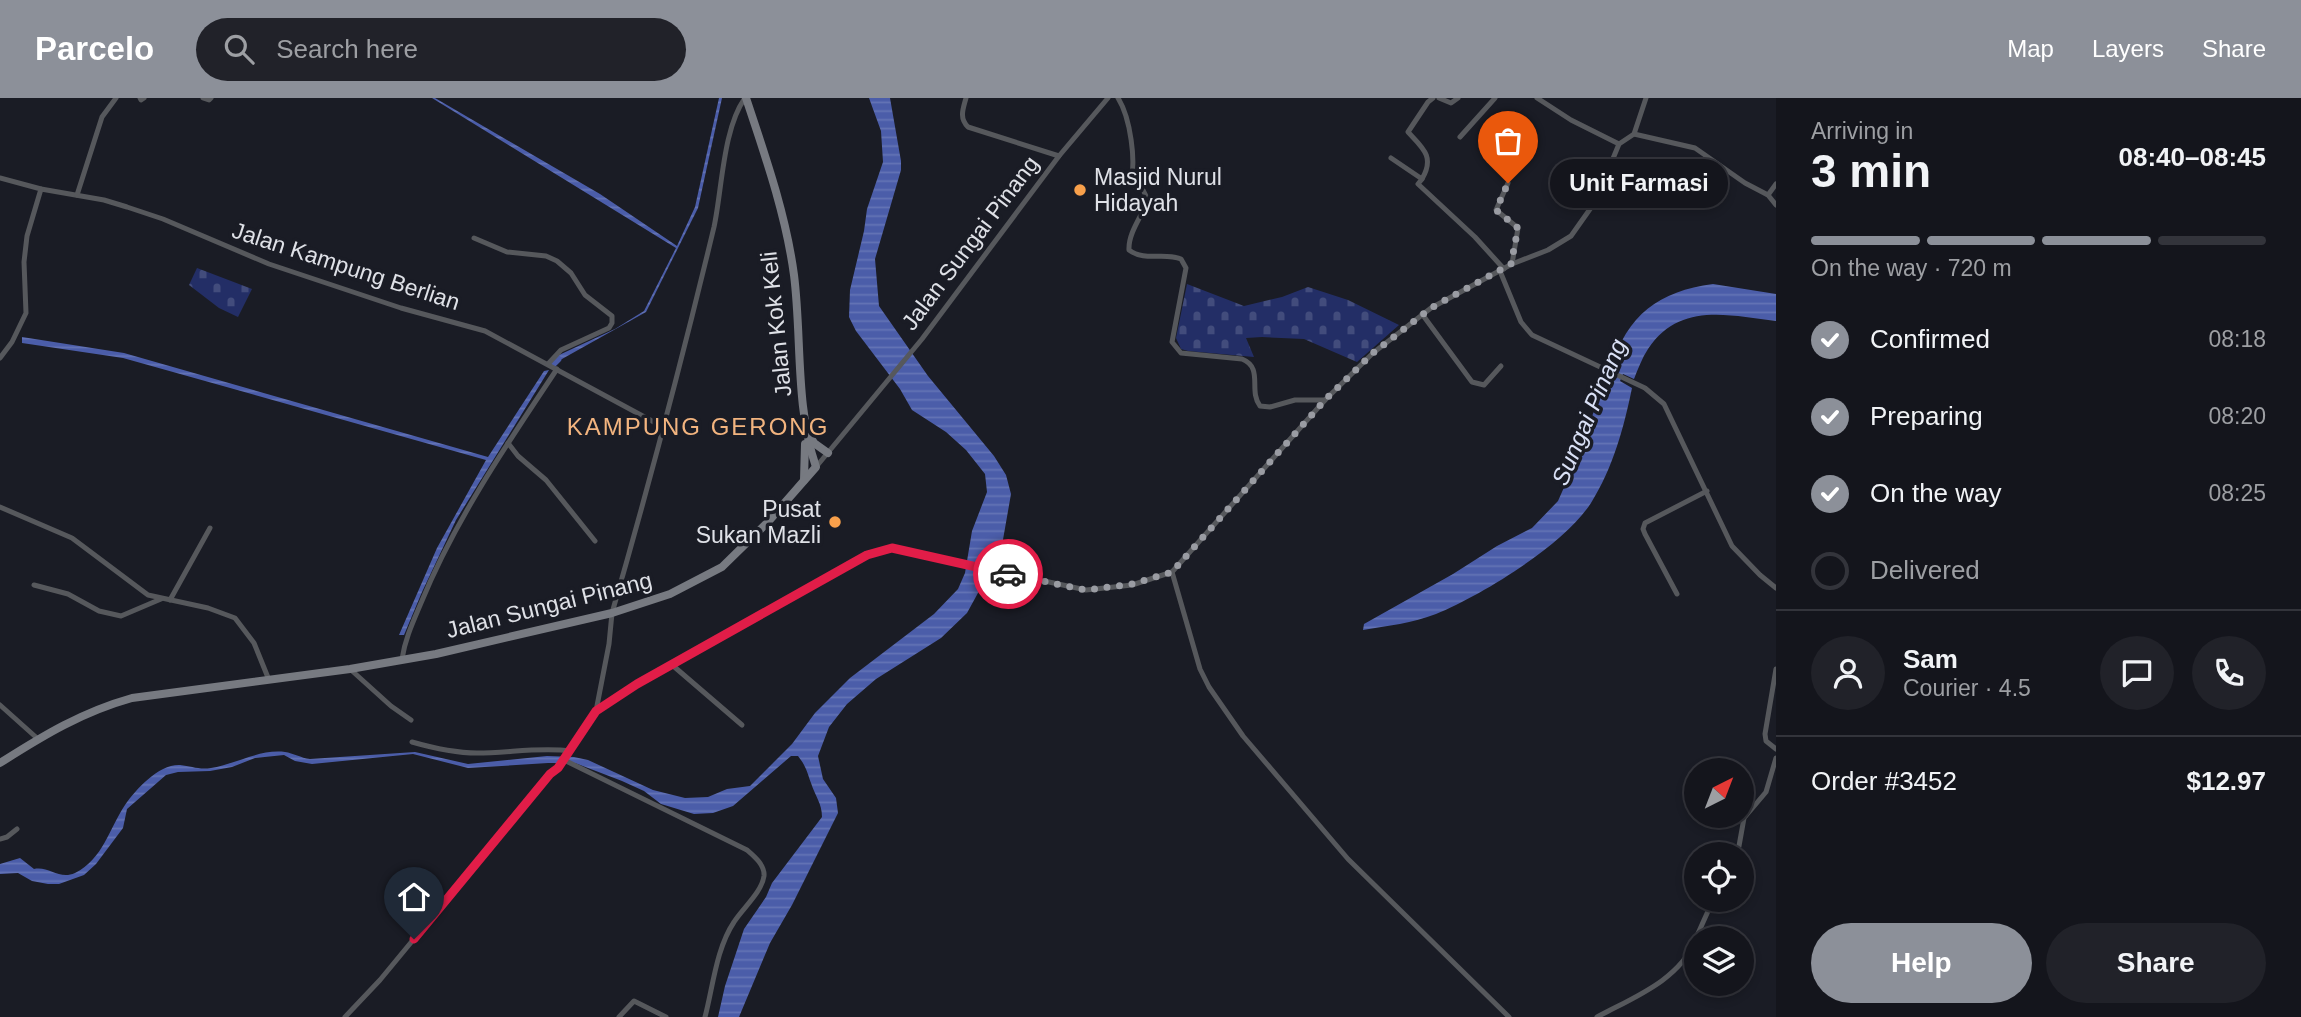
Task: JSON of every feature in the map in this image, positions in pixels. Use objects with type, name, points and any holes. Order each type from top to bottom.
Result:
[{"type":"street","points":[[203,98],[211,98]]},
{"type":"street","points":[[345,1017],[380,980],[571,752],[596,711],[609,645],[612,613],[665,428],[715,222],[726,152],[739,106],[746,98]]},
{"type":"street","name":"Jalan Kok Keli","points":[[746,98],[778,202],[794,274],[806,432],[816,467]]},
{"type":"street","points":[[966,98],[962,113],[964,123],[968,127],[1059,156]]},
{"type":"street","name":"Jalan Sungai Pinang","points":[[0,763],[38,738],[99,708],[132,698],[350,669],[612,613],[670,594],[722,567],[766,523],[881,390],[1059,156],[1108,98]]},
{"type":"street","points":[[1118,98],[1125,109],[1133,163],[1130,184],[1143,190],[1148,200],[1136,223],[1129,250],[1134,254],[1153,257],[1175,256],[1181,258],[1186,268],[1172,342],[1175,348],[1181,353],[1248,361],[1255,370],[1256,402],[1260,406],[1269,407],[1295,400],[1325,400]]},
{"type":"street","points":[[1433,98],[1408,132],[1428,159],[1429,167],[1419,184],[1465,228],[1502,270],[1521,322],[1527,331],[1645,388],[1664,404],[1732,546],[1776,588]]},
{"type":"street","points":[[1439,98],[1451,103],[1458,98]]},
{"type":"street","points":[[1460,137],[1496,98]]},
{"type":"street","points":[[1537,98],[1571,120],[1619,144]]},
{"type":"street","points":[[596,711],[671,664],[867,555],[892,548],[1086,590],[1132,584],[1172,572],[1325,400],[1373,353],[1422,314],[1511,264],[1548,250],[1571,236],[1595,202],[1619,144],[1634,134],[1646,98]]},
{"type":"street","points":[[76,195],[102,117],[114,99]]},
{"type":"street","points":[[1634,134],[1695,148],[1745,183],[1768,195],[1776,205]]},
{"type":"street","points":[[1391,158],[1422,178]]},
{"type":"street","name":"Jalan Kampung Berlian","points":[[0,178],[41,189],[104,200],[163,219],[269,264],[401,308],[485,331],[665,428]]},
{"type":"street","points":[[1508,183],[1496,210],[1518,228],[1511,264]]},
{"type":"street","points":[[1768,195],[1776,184]]},
{"type":"street","points":[[0,358],[12,342],[26,313],[25,249],[41,189]]},
{"type":"street","points":[[474,238],[507,252],[552,258],[571,273],[585,295],[612,316],[609,328],[561,350],[548,364]]},
{"type":"street","points":[[1422,314],[1472,382],[1484,385],[1501,366]]},
{"type":"street","points":[[402,659],[404,645],[418,611],[455,531],[557,369]]},
{"type":"street","points":[[806,432],[814,443],[828,453]]},
{"type":"street","points":[[804,480],[806,432]]},
{"type":"street","points":[[508,443],[518,456],[546,480],[595,541]]},
{"type":"street","points":[[1677,594],[1643,529],[1645,523],[1707,491]]},
{"type":"street","points":[[0,507],[72,538],[142,592],[161,599],[217,610],[235,618],[254,643],[269,680]]},
{"type":"street","points":[[170,600],[210,528]]},
{"type":"street","points":[[1172,572],[1200,669],[1209,687],[1243,736],[1348,859],[1509,1017]]},
{"type":"street","points":[[34,585],[68,594],[99,611],[121,616],[161,599]]},
{"type":"street","points":[[671,664],[742,725]]},
{"type":"street","points":[[350,669],[411,720]]},
{"type":"street","points":[[1776,669],[1765,734],[1766,741],[1776,749]]},
{"type":"street","points":[[0,705],[38,738]]},
{"type":"street","points":[[412,742],[459,753],[541,748],[571,752]]},
{"type":"street","points":[[1741,842],[1744,818],[1766,792],[1776,758]]},
{"type":"street","points":[[565,759],[747,850],[762,867],[764,875],[761,885],[732,924],[722,946],[705,1017]]},
{"type":"street","points":[[0,839],[18,829]]},
{"type":"street","points":[[1597,1017],[1643,994],[1684,959]]},
{"type":"street","points":[[619,1017],[635,1001],[666,1017]]},
{"type":"green space","points":[[197,268],[252,289],[238,317],[219,308],[189,285]]},
{"type":"green space","points":[[1187,284],[1244,306],[1282,297],[1308,287],[1348,300],[1399,325],[1357,362],[1304,339],[1246,338],[1254,357],[1188,351],[1181,349],[1176,338]]},
{"type":"shaded area","points":[[432,98],[600,194],[677,246],[695,207],[719,98],[722,98],[698,208],[646,312],[562,359],[558,359],[559,355],[615,329],[644,311],[676,248]]},
{"type":"shaded area","points":[[869,98],[890,98],[901,161],[901,170],[875,259],[879,306],[928,376],[994,456],[1006,475],[1011,494],[1001,551],[967,613],[941,638],[876,679],[847,704],[829,727],[818,756],[823,779],[836,798],[838,813],[770,943],[739,1017],[718,1017],[744,929],[766,897],[772,883],[822,817],[820,804],[798,756],[791,756],[733,806],[713,813],[694,814],[661,804],[644,791],[575,763],[468,768],[413,754],[312,764],[295,761],[284,755],[255,758],[232,767],[166,775],[127,809],[123,828],[96,864],[84,875],[59,884],[48,884],[32,881],[18,873],[0,874],[0,864],[20,858],[34,869],[64,875],[75,873],[99,852],[119,814],[142,785],[156,773],[180,765],[211,768],[266,753],[285,752],[310,759],[415,752],[468,764],[547,756],[574,757],[588,760],[653,790],[685,798],[708,797],[727,789],[750,786],[792,744],[815,713],[850,678],[934,614],[958,589],[965,573],[972,531],[987,492],[985,474],[966,450],[946,432],[912,410],[849,317],[850,290],[867,209],[883,162],[881,131]]},
{"type":"shaded area","points":[[1713,284],[1776,294],[1776,321],[1706,315],[1674,324],[1660,334],[1646,352],[1634,379],[1623,374],[1620,381],[1632,388],[1612,462],[1591,503],[1562,535],[1521,567],[1476,595],[1418,620],[1363,630],[1364,624],[1532,528],[1558,501],[1577,458],[1607,375],[1614,378],[1617,371],[1611,368],[1626,333],[1636,320],[1661,300],[1694,287]]},
{"type":"shaded area","points":[[22,337],[124,353],[488,457],[544,371],[549,370],[456,520],[404,635],[399,635],[437,548],[486,460],[123,358],[22,343]]},
{"type":"waterway","points":[[554,363],[558,359]]},
{"type":"way so far","points":[[1008,574],[1086,590],[1132,584],[1172,572],[1325,400],[1373,353],[1431,308],[1511,264],[1518,228],[1496,210],[1508,183]]},
{"type":"place","name":"Unit Farmasi","points":[[1508,183]]},
{"type":"place","name":"Masjid Nurul Hidayah","points":[[1080,190]]},
{"type":"place","name":"Pusat Sukan Mazli","points":[[835,522]]},
{"type":"district","name":"KAMPUNG GERONG","points":[[698,426]]},
{"type":"route","points":[[414,939],[572,751],[596,711],[637,684],[867,555],[892,548],[1008,574]]},
{"type":"water label","name":"Sungai Pinang","points":[[1589,412]]}]
